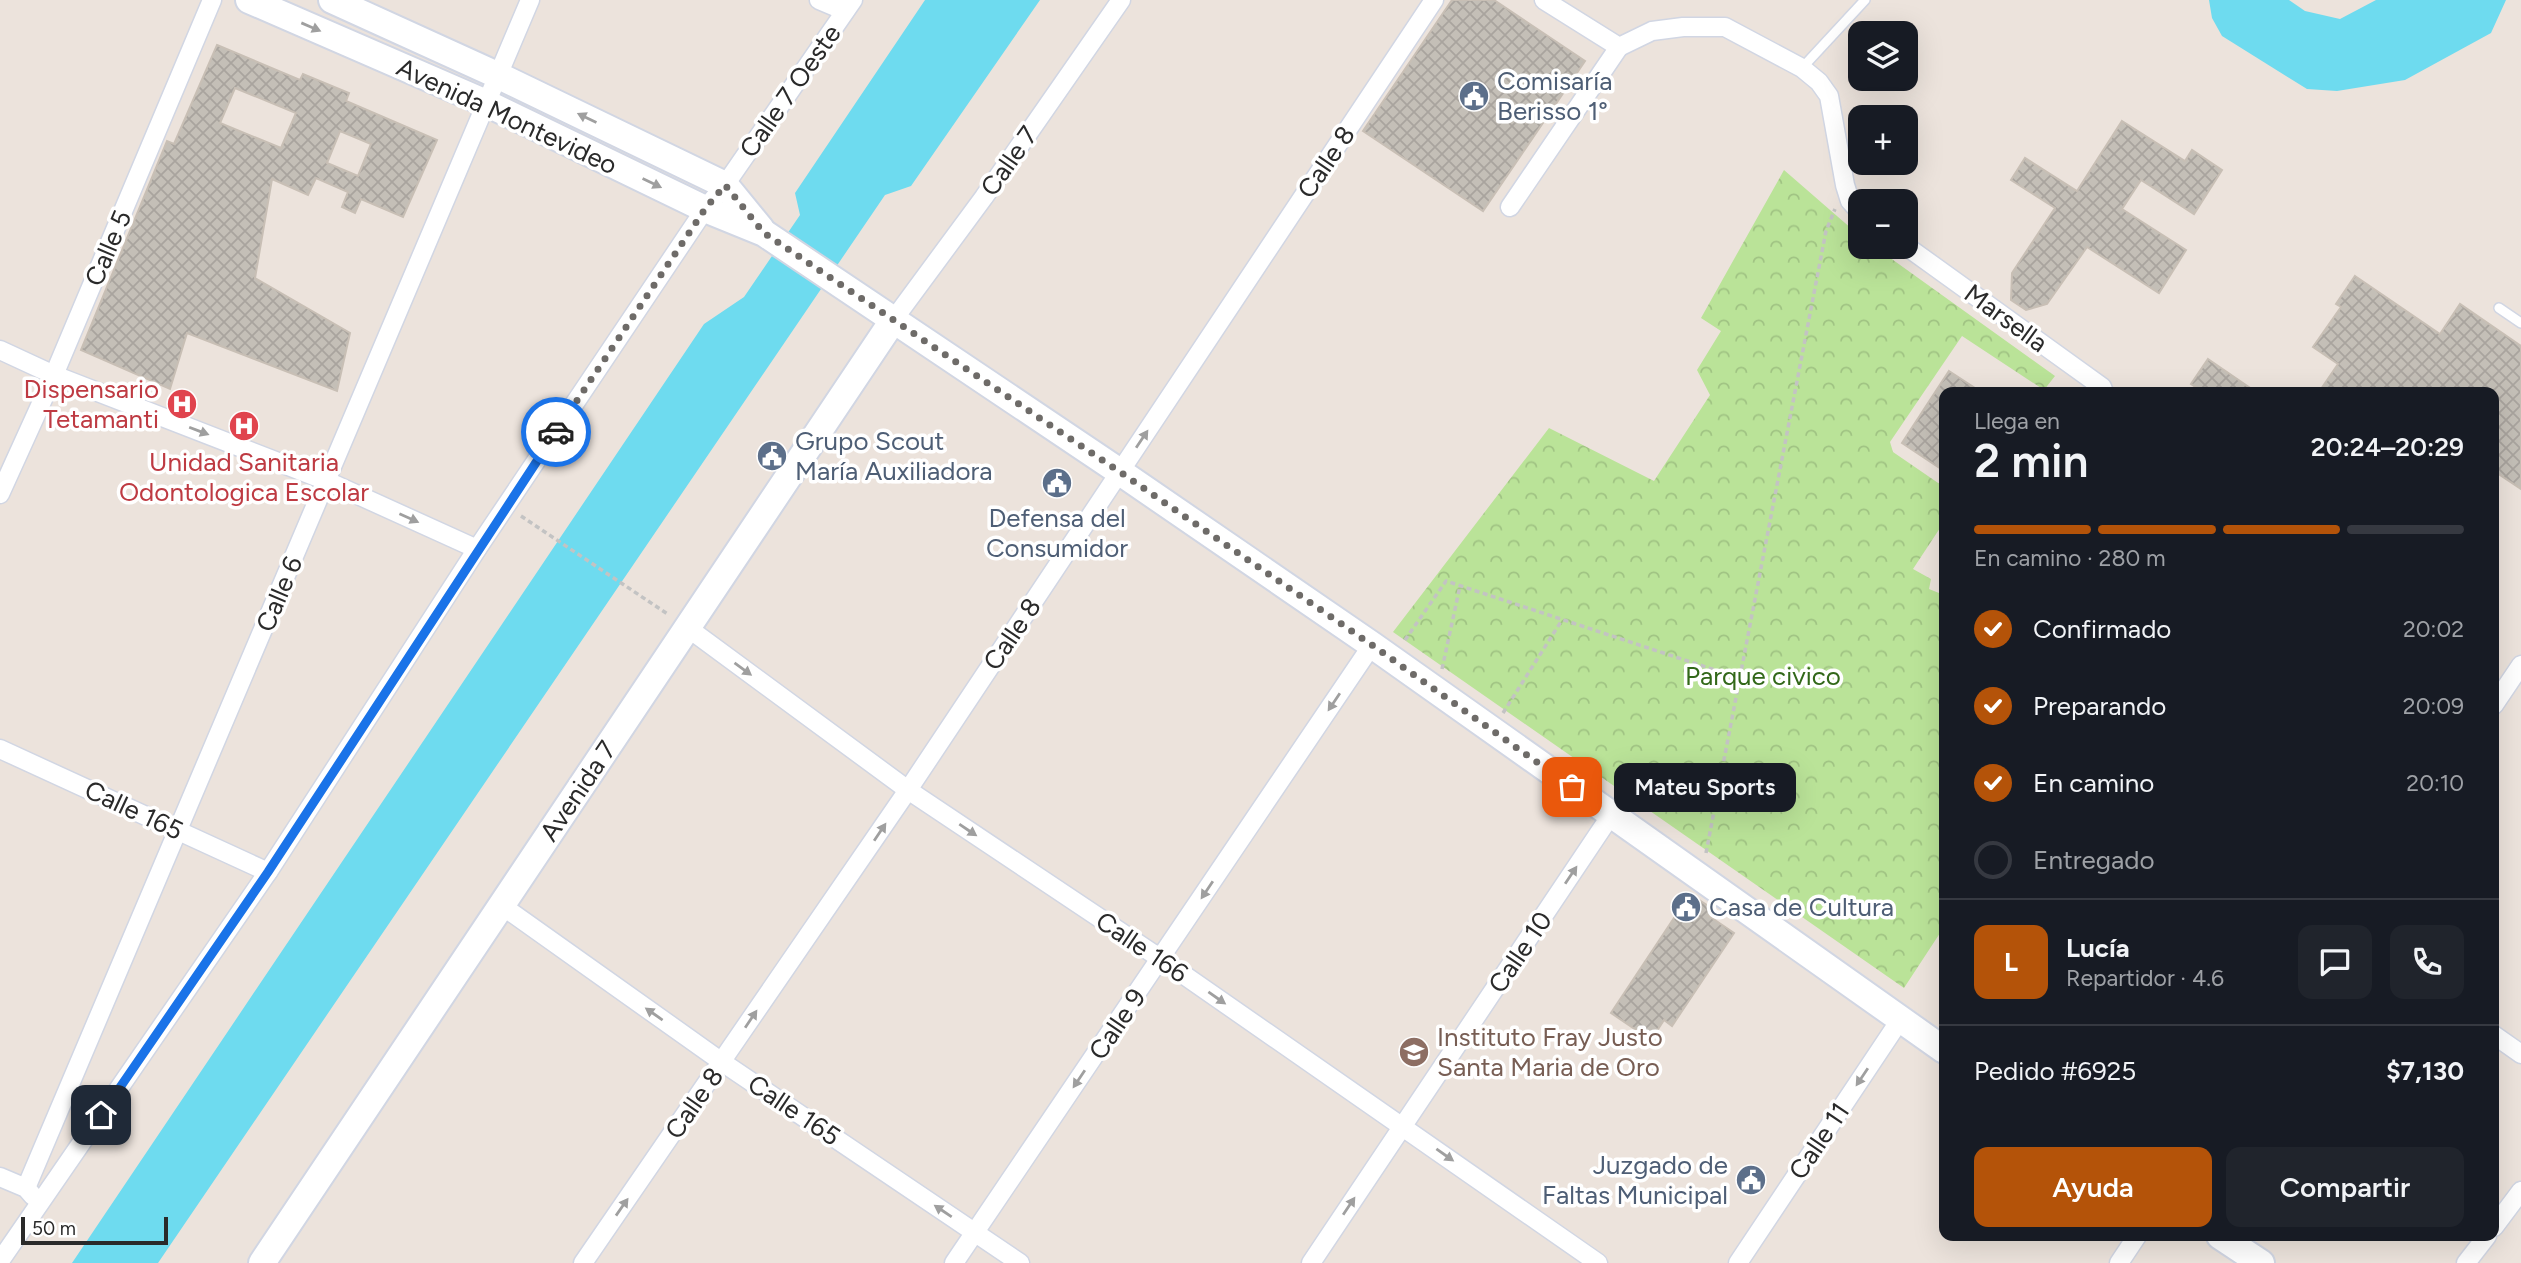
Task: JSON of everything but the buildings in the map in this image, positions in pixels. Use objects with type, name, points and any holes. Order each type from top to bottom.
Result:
[{"type":"main road","name":"Avenida Montevideo","points":[[248,0],[486,103],[705,209],[764,233],[1382,652],[1939,1047]]},
{"type":"main road","name":"Avenida Montevideo","points":[[332,0],[497,75],[725,185],[764,233]]},
{"type":"main road","name":"Avenida 7","points":[[267,1261],[501,905],[894,319]]},
{"type":"main road","points":[[2229,1241],[2262,1263]]},
{"type":"street","name":"Calle 5","points":[[0,494],[54,374],[212,0]]},
{"type":"street","name":"Calle 6","points":[[26,1188],[530,0]]},
{"type":"street","points":[[819,0],[849,6]]},
{"type":"street","name":"Calle 7","points":[[894,319],[984,197],[1121,0]]},
{"type":"street","name":"Calle 8","points":[[583,1263],[908,790],[1434,0]]},
{"type":"street","points":[[1544,0],[1619,47]]},
{"type":"street","name":"Calle 7 Oeste","points":[[0,1261],[268,872],[506,506],[705,209],[725,185],[849,6]]},
{"type":"street","points":[[1510,207],[1619,47],[1652,31],[1683,27],[1725,27],[1802,68],[1819,82],[1829,96],[1848,195]]},
{"type":"street","name":"Marsella","points":[[1918,255],[2102,387]]},
{"type":"street","points":[[0,350],[54,374],[327,481],[478,549]]},
{"type":"street","name":"Calle 166","points":[[688,628],[908,790],[1161,959],[1598,1263]]},
{"type":"street","name":"Calle 9","points":[[954,1263],[1161,959],[1382,652]]},
{"type":"street","points":[[2499,698],[2520,669]]},
{"type":"street","name":"Calle 165","points":[[0,749],[268,872]]},
{"type":"street","name":"Calle 10","points":[[1311,1263],[1611,815]]},
{"type":"street","name":"Calle 165","points":[[501,905],[722,1062],[1020,1263]]},
{"type":"street","name":"Calle 11","points":[[1738,1263],[1899,1020]]},
{"type":"street","points":[[2499,1039],[2521,1054]]},
{"type":"street","points":[[0,1177],[26,1188],[40,1204]]},
{"type":"street","points":[[2499,1220],[2521,1191]]},
{"type":"street","points":[[2119,1263],[2134,1241]]},
{"type":"street","points":[[2466,1263],[2483,1241]]},
{"type":"lane","points":[[1802,68],[1865,0]]},
{"type":"lane","points":[[2499,308],[2521,323]]},
{"type":"path","points":[[1701,879],[1826,231],[1845,185]]},
{"type":"path","points":[[506,506],[688,628]]},
{"type":"path","points":[[1382,652],[1446,581],[1740,678]]},
{"type":"path","points":[[1437,691],[1460,586]]},
{"type":"path","points":[[1492,731],[1562,620]]},
{"type":"green space","name":"Parque civico","points":[[1784,170],[1848,226],[1848,259],[1892,259],[2055,376],[2046,387],[2039,387],[1962,336],[1890,442],[1893,452],[1939,484],[1939,530],[1913,569],[1931,579],[1929,589],[1939,593],[1939,935],[1904,988],[1393,632],[1549,428],[1654,481],[1710,395],[1697,370],[1721,331],[1701,318]]},
{"type":"water","points":[[925,0],[1040,0],[911,186],[885,195],[158,1263],[72,1263],[704,324],[744,297],[800,215],[795,193]]},
{"type":"water","points":[[2209,0],[2289,0],[2305,11],[2340,19],[2376,0],[2506,0],[2491,33],[2405,80],[2337,91],[2307,89],[2222,36],[2212,18]]},
{"type":"way so far","points":[[556,432],[705,209],[725,185],[764,233],[1120,472],[1372,645],[1572,787]]},
{"type":"place","name":"Comisaría Berisso 1°","points":[[1474,96]]},
{"type":"place","name":"Dispensario Tetamanti","points":[[182,404]]},
{"type":"place","name":"Unidad Sanitaria Odontologica Escolar","points":[[244,426]]},
{"type":"place","name":"Grupo Scout María Auxiliadora","points":[[772,456]]},
{"type":"place","name":"Defensa del Consumidor","points":[[1057,483]]},
{"type":"place","name":"Mateu Sports","points":[[1572,787]]},
{"type":"place","name":"Casa de Cultura","points":[[1686,907]]},
{"type":"place","name":"Instituto Fray Justo Santa Maria de Oro","points":[[1414,1052]]},
{"type":"place","name":"Juzgado de Faltas Municipal","points":[[1751,1180]]},
{"type":"route","points":[[101,1115],[268,872],[556,432]]}]
